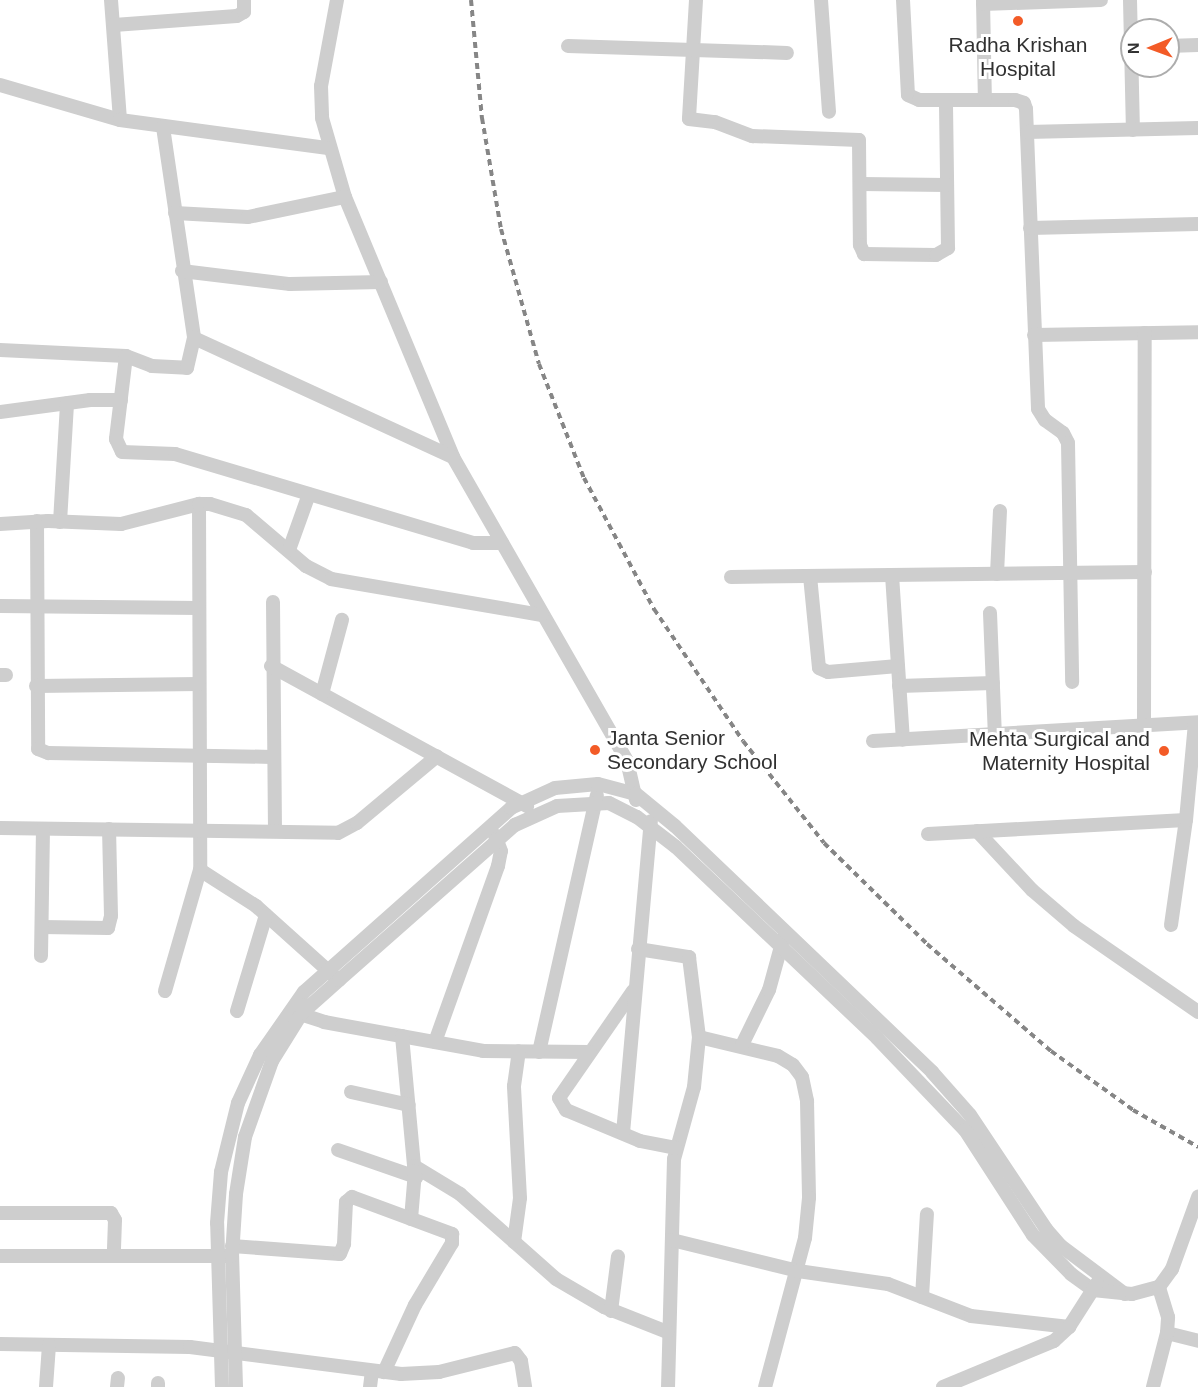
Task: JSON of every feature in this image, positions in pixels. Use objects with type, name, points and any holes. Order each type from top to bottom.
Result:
[{"type":"street","points":[[111,0],[120,120]]},
{"type":"street","points":[[114,25],[237,16],[244,12],[244,0]]},
{"type":"street","points":[[337,0],[321,86],[328,148],[345,196],[453,457],[627,761],[636,794],[637,817]]},
{"type":"street","points":[[696,0],[692,51],[691,120],[715,122],[752,136],[856,139],[861,145],[860,245],[864,254],[945,252],[946,100]]},
{"type":"street","points":[[820,0],[829,112]]},
{"type":"street","points":[[903,0],[908,95],[919,100],[986,100],[1024,104],[1038,409],[1045,420],[1063,432],[1068,443],[1072,682]]},
{"type":"street","points":[[986,100],[983,2],[1101,0]]},
{"type":"street","points":[[1130,0],[1131,18]]},
{"type":"street","points":[[1180,46],[1198,45]]},
{"type":"street","points":[[568,46],[787,53]]},
{"type":"street","points":[[1132,78],[1133,130]]},
{"type":"street","points":[[0,85],[120,120],[328,148]]},
{"type":"street","points":[[0,350],[126,356],[152,366],[187,368],[194,338],[182,271],[163,127]]},
{"type":"street","points":[[1027,132],[1198,128]]},
{"type":"street","points":[[861,184],[947,185]]},
{"type":"street","points":[[175,213],[248,217],[345,196]]},
{"type":"street","points":[[1029,228],[1198,224]]},
{"type":"street","points":[[182,271],[290,284],[381,282]]},
{"type":"street","points":[[1034,335],[1198,332]]},
{"type":"street","points":[[1144,726],[1145,333]]},
{"type":"street","points":[[194,338],[453,457]]},
{"type":"street","points":[[126,356],[116,445],[122,452],[175,454],[472,543],[502,543]]},
{"type":"street","points":[[0,412],[67,403],[121,400]]},
{"type":"street","points":[[60,522],[67,403]]},
{"type":"street","points":[[289,550],[309,494]]},
{"type":"street","points":[[165,991],[200,870],[199,504]]},
{"type":"street","points":[[0,524],[37,521],[121,524],[199,504],[246,515],[318,574],[354,585],[542,615]]},
{"type":"street","points":[[997,574],[1000,511]]},
{"type":"street","points":[[37,521],[36,743],[43,752],[272,757]]},
{"type":"street","points":[[731,577],[1145,572]]},
{"type":"street","points":[[892,575],[903,740]]},
{"type":"street","points":[[810,576],[819,668],[828,672],[898,666]]},
{"type":"street","points":[[273,602],[271,666],[275,831]]},
{"type":"street","points":[[0,606],[199,608]]},
{"type":"street","points":[[990,613],[995,736]]},
{"type":"street","points":[[322,694],[342,620]]},
{"type":"street","points":[[271,666],[538,813]]},
{"type":"street","points":[[899,687],[993,683]]},
{"type":"street","points":[[36,686],[200,684]]},
{"type":"street","points":[[873,741],[995,736],[1196,722],[1186,820],[1171,925]]},
{"type":"street","points":[[0,828],[275,831],[328,834],[349,829],[437,756]]},
{"type":"street","points":[[539,1052],[596,802],[598,784]]},
{"type":"street","points":[[222,1387],[220,1353],[227,1252],[245,1137],[272,1061],[295,1012],[489,827],[522,803],[555,788],[598,784],[636,794],[652,807],[932,1072],[970,1115],[1046,1229],[1061,1246],[1125,1294]]},
{"type":"street","points":[[333,976],[515,825],[557,806],[609,803],[637,817],[650,827],[877,1038],[965,1130],[1033,1235],[1071,1274],[1093,1290],[1125,1294],[1159,1287],[1192,1242],[1198,1197]]},
{"type":"street","points":[[623,1133],[634,989],[652,807]]},
{"type":"street","points":[[928,834],[1186,820]]},
{"type":"street","points":[[435,1042],[498,866],[499,839],[489,827]]},
{"type":"street","points":[[41,956],[43,829]]},
{"type":"street","points":[[42,927],[108,927],[111,916],[110,829]]},
{"type":"street","points":[[977,831],[1032,890],[1074,926],[1198,1012]]},
{"type":"street","points":[[200,870],[266,915],[333,976]]},
{"type":"street","points":[[237,1011],[266,915]]},
{"type":"street","points":[[742,1045],[769,990],[779,945],[787,933]]},
{"type":"street","points":[[638,949],[689,957],[699,1037],[694,1087],[675,1148],[667,1332],[668,1387]]},
{"type":"street","points":[[634,989],[559,1098],[566,1110],[623,1133],[675,1148]]},
{"type":"street","points":[[295,1012],[483,1051],[590,1052]]},
{"type":"street","points":[[402,1036],[415,1171],[411,1219]]},
{"type":"street","points":[[699,1037],[742,1045],[778,1056],[794,1065],[801,1077],[807,1101],[809,1198],[798,1271],[765,1387]]},
{"type":"street","points":[[514,1242],[520,1198],[514,1086],[519,1051]]},
{"type":"street","points":[[351,1092],[409,1105]]},
{"type":"street","points":[[338,1150],[415,1171],[460,1194],[556,1279],[611,1311],[667,1332]]},
{"type":"street","points":[[0,1256],[114,1256],[227,1252],[340,1254],[344,1244],[346,1202],[352,1197],[453,1234],[454,1238],[370,1387]]},
{"type":"street","points":[[0,1213],[111,1213],[115,1220],[114,1256]]},
{"type":"street","points":[[922,1297],[927,1215]]},
{"type":"street","points":[[672,1240],[798,1271],[888,1284],[971,1316],[1069,1327]]},
{"type":"street","points":[[227,1252],[236,1387]]},
{"type":"street","points":[[611,1311],[618,1256]]},
{"type":"street","points":[[943,1387],[1044,1347],[1069,1327],[1101,1274]]},
{"type":"street","points":[[1153,1387],[1167,1333],[1168,1317],[1159,1287]]},
{"type":"street","points":[[1167,1333],[1198,1341]]},
{"type":"street","points":[[0,1344],[190,1347],[235,1356],[378,1371],[439,1372],[515,1353],[521,1361],[525,1387]]},
{"type":"street","points":[[46,1387],[49,1345]]},
{"type":"railway","points":[[471,0],[482,118],[501,229],[539,364],[584,478],[654,609],[743,741],[824,843],[927,944],[1051,1051],[1133,1110],[1198,1147]]},
{"type":"place","name":"Radha Krishan Hospital","points":[[1018,21]]},
{"type":"place","name":"Janta Senior Secondary School","points":[[595,750]]},
{"type":"place","name":"Mehta Surgical and Maternity Hospital","points":[[1164,751]]}]
